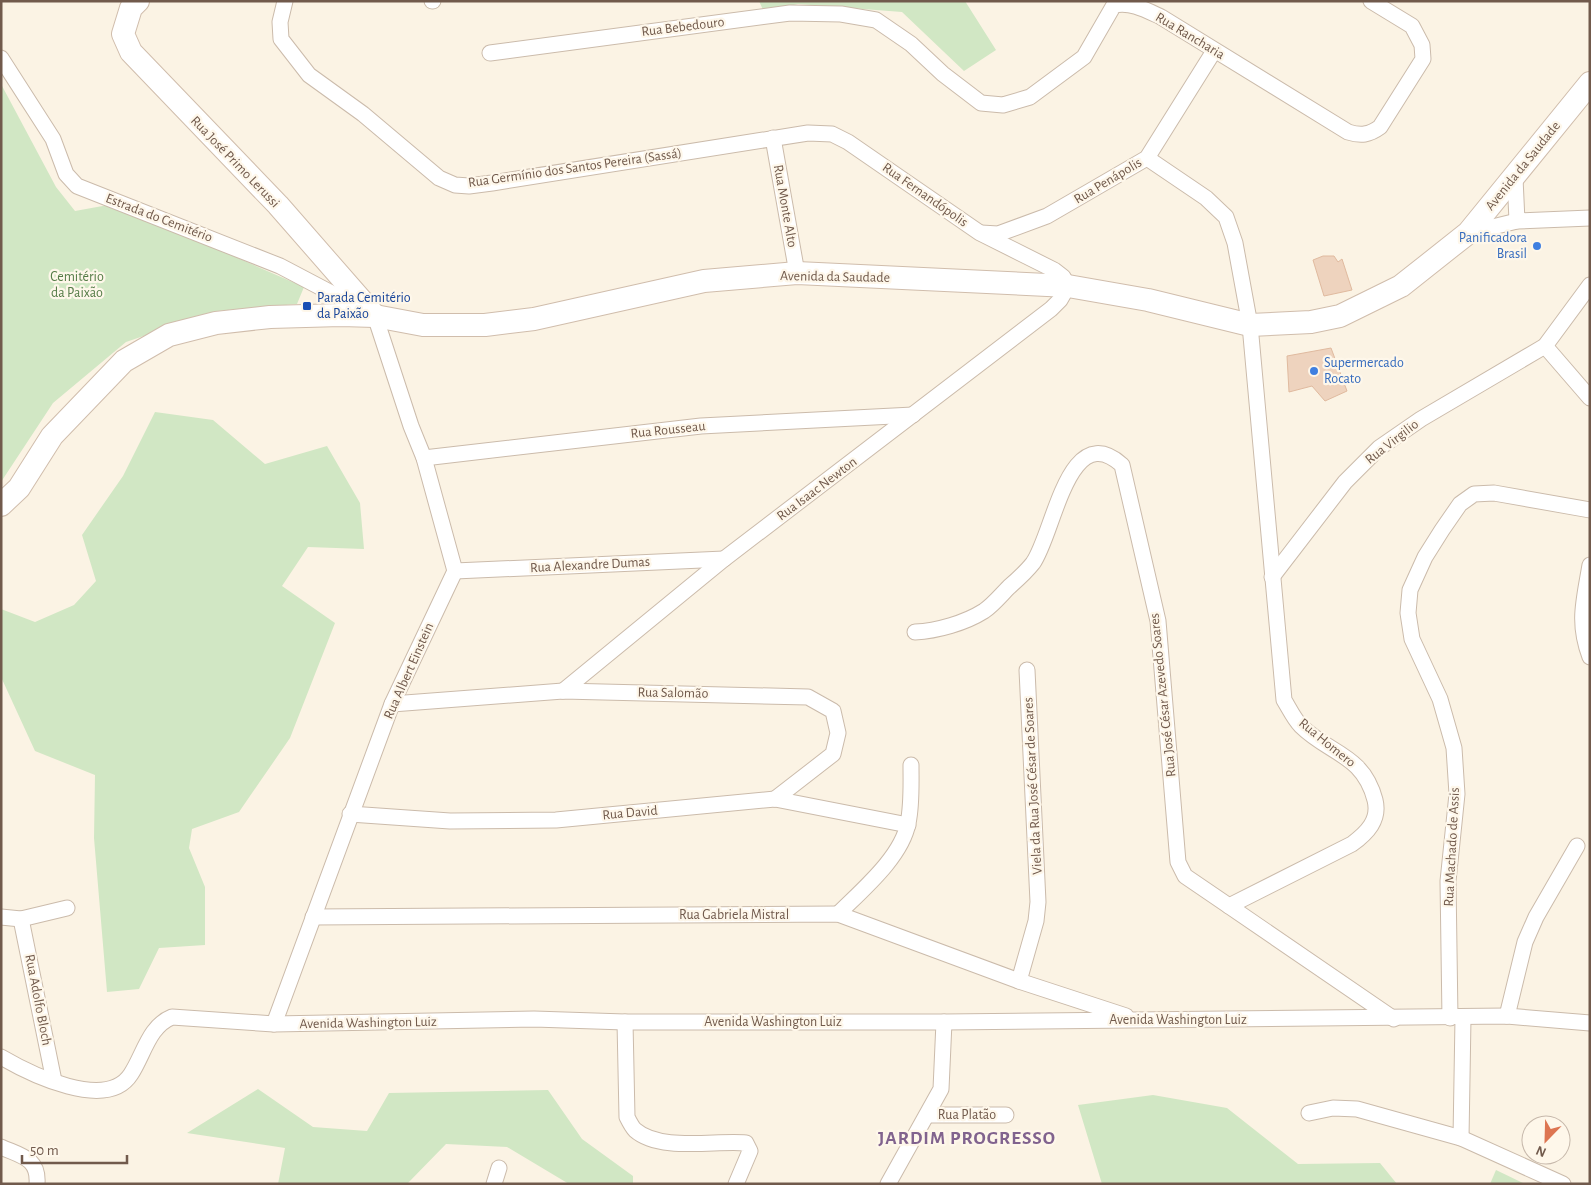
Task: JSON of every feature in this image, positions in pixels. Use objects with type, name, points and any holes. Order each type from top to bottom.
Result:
[{"type":"main road","name":"Rua José Primo Lerussi","points":[[138,1],[131,8],[123,34],[131,52],[278,205],[375,316]]},
{"type":"main road","name":"Avenida da Saudade","points":[[1,505],[19,488],[52,436],[124,361],[169,335],[216,323],[270,317],[375,316],[423,326],[485,325],[534,319],[704,281],[797,274],[1068,286],[1148,300],[1250,325],[1311,322],[1340,316],[1401,286],[1468,233],[1515,178],[1590,83]]},
{"type":"street","name":"Rua Germínio dos Santos Pereira (Sassá)","points":[[285,1],[280,22],[281,39],[309,75],[363,114],[439,178],[455,185],[484,184],[773,138]]},
{"type":"street","name":"Rua Rancharia","points":[[876,20],[911,44],[943,74],[981,103],[1003,105],[1030,97],[1084,57],[1114,6],[1125,3],[1136,5],[1161,17],[1348,132],[1359,135],[1372,133],[1380,127],[1423,59],[1422,45],[1412,26],[1370,1]]},
{"type":"street","name":"Rua Bebedouro","points":[[490,53],[790,13],[841,14],[876,20]]},
{"type":"street","name":"Rua Penápolis","points":[[980,233],[998,234],[1047,216],[1147,158],[1214,51]]},
{"type":"street","name":"Estrada do Cemitério","points":[[1,58],[53,139],[66,174],[77,186],[280,266],[375,316]]},
{"type":"street","name":"Rua Fernandópolis","points":[[773,138],[808,133],[832,134],[848,142],[980,233],[1054,270],[1063,276],[1068,286]]},
{"type":"street","name":"Rua Monte Alto","points":[[773,138],[797,274]]},
{"type":"street","name":"Rua Homero","points":[[1147,158],[1206,198],[1226,217],[1235,243],[1250,325],[1284,700],[1300,726],[1358,767],[1371,787],[1377,810],[1369,832],[1352,844],[1229,906]]},
{"type":"street","points":[[1515,178],[1517,221]]},
{"type":"street","points":[[1468,233],[1517,221],[1590,218]]},
{"type":"street","points":[[1590,285],[1545,346],[1590,398]]},
{"type":"street","name":"Rua Isaac Newton","points":[[563,691],[724,559],[1051,309],[1068,286]]},
{"type":"street","points":[[375,316],[411,426],[424,458],[455,571]]},
{"type":"street","name":"Rua Virgilio","points":[[1272,577],[1345,482],[1379,448],[1421,419],[1545,346]]},
{"type":"street","name":"Rua Rousseau","points":[[424,458],[701,426],[913,415]]},
{"type":"street","name":"Rua José César Azevedo Soares","points":[[915,632],[959,622],[984,611],[1033,563],[1045,542],[1068,475],[1081,460],[1097,452],[1112,456],[1122,465],[1158,621],[1178,862],[1185,876],[1229,906]]},
{"type":"street","name":"Rua Machado de Assis","points":[[1461,1138],[1457,1018],[1448,882],[1457,794],[1454,748],[1440,699],[1412,639],[1408,613],[1410,590],[1424,557],[1442,530],[1460,504],[1474,494],[1494,492],[1590,510]]},
{"type":"street","name":"Rua Alexandre Dumas","points":[[455,571],[724,559]]},
{"type":"street","points":[[1590,565],[1581,621],[1584,641],[1590,657]]},
{"type":"street","name":"Rua Albert Einstein","points":[[274,1024],[392,704],[455,571]]},
{"type":"street","name":"Viela da Rua José César de Soares","points":[[1019,980],[1036,921],[1038,902],[1027,670]]},
{"type":"street","name":"Rua Salomão","points":[[392,704],[563,691],[808,697],[834,711],[838,733],[833,754],[775,799]]},
{"type":"street","points":[[838,914],[883,868],[898,848],[908,825],[911,765]]},
{"type":"street","name":"Rua David","points":[[350,814],[450,821],[556,820],[775,799],[908,825]]},
{"type":"street","points":[[1507,1016],[1525,942],[1536,917],[1577,846]]},
{"type":"street","points":[[1229,906],[1394,1019]]},
{"type":"street","points":[[1,917],[22,918],[68,908]]},
{"type":"street","name":"Rua Gabriela Mistral","points":[[313,917],[838,914],[1019,980],[1137,1020]]},
{"type":"street","name":"Rua Adolfo Bloch","points":[[22,918],[54,1081]]},
{"type":"street","name":"Avenida Washington Luiz","points":[[1,1057],[54,1081],[90,1092],[113,1089],[130,1076],[160,1022],[172,1017],[274,1024],[534,1019],[625,1022],[944,1022],[1394,1019],[1507,1016],[1590,1023]]},
{"type":"street","points":[[625,1022],[627,1117],[635,1130],[652,1138],[671,1142],[746,1143],[750,1151],[736,1184]]},
{"type":"street","name":"Rua Platão","points":[[888,1184],[941,1089],[944,1022]]},
{"type":"street","points":[[1308,1113],[1333,1108],[1357,1109],[1461,1138],[1563,1184]]},
{"type":"street","name":"Rua Platão","points":[[928,1115],[1006,1115]]},
{"type":"street","points":[[1,1147],[30,1160],[38,1173],[37,1184]]},
{"type":"street","points":[[494,1184],[499,1168]]},
{"type":"green space","points":[[759,1],[965,1],[996,50],[964,71],[902,12],[798,4],[764,12]]},
{"type":"green space","name":"Cemitério da Paixão","points":[[1,84],[56,187],[75,211],[108,205],[208,245],[304,287],[297,304],[217,311],[126,342],[53,403],[1,482]]},
{"type":"green space","points":[[155,412],[213,420],[265,464],[327,446],[360,503],[364,549],[308,547],[282,586],[335,623],[290,738],[239,812],[192,829],[189,848],[205,887],[205,945],[159,948],[139,989],[107,992],[94,838],[95,775],[35,751],[1,677],[1,609],[35,622],[74,605],[96,581],[82,535],[123,476]]},
{"type":"green space","points":[[258,1089],[313,1127],[367,1131],[389,1093],[548,1090],[582,1139],[633,1176],[633,1184],[569,1184],[507,1147],[446,1144],[407,1184],[278,1184],[285,1148],[187,1133]]},
{"type":"green space","points":[[1153,1095],[1227,1108],[1298,1164],[1380,1163],[1397,1184],[1102,1184],[1078,1105]]},
{"type":"green space","points":[[1496,1170],[1525,1184],[1490,1184]]},
{"type":"building","points":[[1323,256],[1334,256],[1338,262],[1342,259],[1352,290],[1324,296],[1313,260]]},
{"type":"building","name":"Supermercado Rocato","points":[[1331,348],[1347,391],[1325,401],[1312,386],[1289,392],[1287,356]]},
{"type":"place","name":"Panificadora Brasil","points":[[1537,246]]},
{"type":"place","name":"Parada Cemitério da Paixão","points":[[307,306]]},
{"type":"place","name":"Supermercado Rocato","points":[[1314,371]]},
{"type":"district","name":"JARDIM PROGRESSO","points":[[967,1138]]}]
